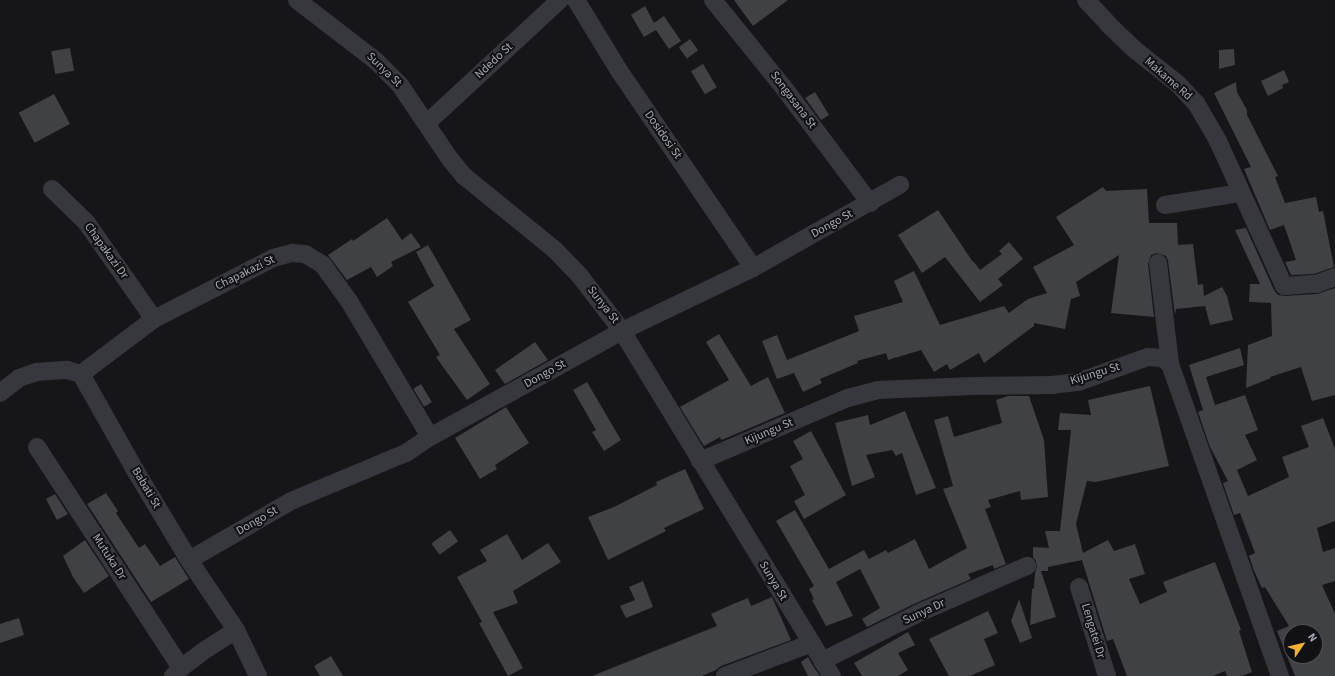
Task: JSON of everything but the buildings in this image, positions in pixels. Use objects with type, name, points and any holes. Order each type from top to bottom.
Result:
[{"type":"street","name":"Sunya St","points":[[297,0],[376,60],[400,85],[450,159],[464,176],[555,250],[580,276],[622,331],[832,676]]},
{"type":"street","name":"Ndedo St","points":[[427,123],[560,0]]},
{"type":"street","name":"Dosidosi St","points":[[576,0],[620,72],[753,268]]},
{"type":"street","name":"Songasana St","points":[[713,0],[784,88],[870,203]]},
{"type":"street","name":"Makame Rd","points":[[1086,0],[1134,50],[1178,84],[1196,103],[1218,141],[1241,193],[1254,216],[1284,286],[1316,284],[1335,277]]},
{"type":"street","name":"Dongo St","points":[[190,560],[292,501],[397,457],[430,437],[622,331],[753,268],[900,185]]},
{"type":"street","name":"Chapakazi Dr","points":[[52,189],[86,222],[154,319]]},
{"type":"street","points":[[1165,205],[1241,193]]},
{"type":"street","name":"Chapakazi St","points":[[81,374],[154,319],[273,258],[292,253],[305,254],[323,265],[349,301],[430,437]]},
{"type":"street","points":[[1158,263],[1170,364],[1280,676]]},
{"type":"street","name":"Kijungu St","points":[[700,461],[848,398],[878,390],[973,386],[1052,385],[1078,382],[1148,357],[1162,358],[1170,364]]},
{"type":"street","points":[[0,393],[19,378],[36,372],[67,370],[81,374]]},
{"type":"street","name":"Babati St","points":[[81,374],[135,470],[190,560],[236,630],[258,676]]},
{"type":"street","name":"Mutuka Dr","points":[[37,447],[177,672]]},
{"type":"street","name":"Sunya Dr","points":[[822,660],[921,612],[1027,566]]},
{"type":"street","name":"Lengatei Dr","points":[[1079,587],[1107,676]]},
{"type":"street","points":[[177,672],[236,630]]},
{"type":"street","points":[[725,676],[812,643]]}]
